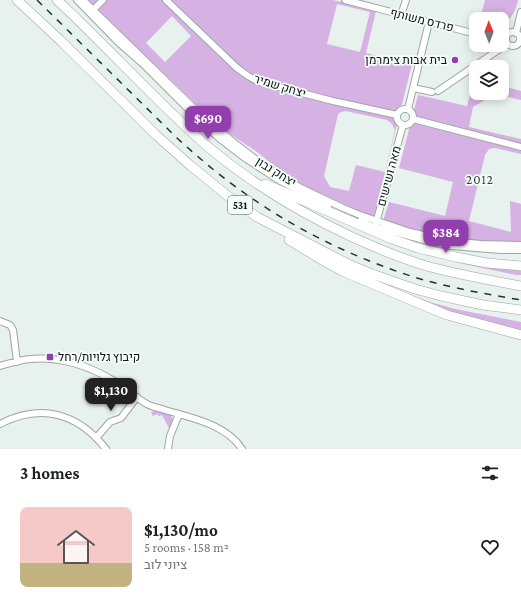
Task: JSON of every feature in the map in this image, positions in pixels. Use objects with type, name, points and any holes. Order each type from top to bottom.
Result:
[{"type":"highway","name":"531","points":[[17,0],[156,135],[202,175],[257,217],[350,265],[386,279],[442,296],[483,305],[521,310]]},
{"type":"highway","name":"531","points":[[57,0],[206,145],[244,175],[285,202],[330,227],[379,249],[447,271],[521,286]]},
{"type":"highway","points":[[244,175],[392,239],[418,248],[487,263],[521,266]]},
{"type":"highway","points":[[257,217],[286,238],[342,271],[411,301],[448,315],[521,335]]},
{"type":"street","name":"יצחק נבון","points":[[77,0],[118,42],[143,64],[219,138],[245,158],[277,179],[318,202],[347,215],[376,224],[449,241],[521,245]]},
{"type":"street","name":"יצחק נבון","points":[[83,0],[202,116],[237,145],[281,176],[376,224]]},
{"type":"street","points":[[93,10],[103,0]]},
{"type":"street","name":"יצחק שמיר","points":[[166,0],[237,68],[258,81],[271,86],[398,115]]},
{"type":"street","name":"פרדס משותף","points":[[345,0],[469,32]]},
{"type":"street","points":[[401,15],[406,0]]},
{"type":"street","points":[[509,44],[513,46],[520,42],[519,36],[516,33],[521,12]]},
{"type":"street","points":[[408,109],[430,22]]},
{"type":"street","points":[[509,34],[512,32],[516,33]]},
{"type":"street","points":[[413,88],[435,92],[490,52]]},
{"type":"street","points":[[408,109],[413,114],[413,119],[410,124],[403,125],[398,120],[398,115],[401,110],[408,109]]},
{"type":"street","points":[[413,119],[521,146]]},
{"type":"street","name":"מאה ושישים","points":[[376,224],[403,125]]},
{"type":"street","points":[[376,224],[432,242],[451,246],[521,250]]},
{"type":"street","points":[[0,321],[10,325],[13,330],[17,362]]},
{"type":"street","points":[[0,366],[30,359],[74,363],[94,370],[115,381],[148,404],[205,422],[224,431],[239,444],[242,449]]},
{"type":"street","points":[[96,438],[110,422],[121,418],[137,397]]},
{"type":"street","points":[[0,424],[20,416],[34,413],[59,415],[74,420],[86,428],[106,449]]},
{"type":"street","points":[[168,449],[170,436],[179,414]]},
{"type":"shaded area","points":[[88,0],[333,0],[376,11],[366,53],[412,64],[374,217],[310,189],[230,134],[204,112]],"holes":[[[337,4],[370,12],[360,52],[327,44]],[[172,16],[191,36],[165,62],[146,43]],[[346,111],[387,120],[392,124],[395,130],[385,172],[356,165],[349,191],[330,187],[324,176],[338,114]]]},
{"type":"shaded area","points":[[485,0],[518,0],[513,15],[509,20],[509,12],[482,12]]},
{"type":"shaded area","points":[[509,88],[521,91],[521,100],[509,97]]},
{"type":"shaded area","points":[[418,95],[467,106],[469,98],[469,100],[485,100],[473,107],[469,127],[521,139],[521,154],[495,148],[489,149],[485,155],[469,221],[511,232],[510,201],[521,204],[521,254],[462,248],[383,221],[389,202],[445,216],[453,182],[399,168]]},
{"type":"shaded area","points":[[459,263],[521,270],[521,275],[516,275]]},
{"type":"shaded area","points":[[377,282],[430,302],[455,309],[521,322],[521,332],[448,312]]},
{"type":"shaded area","points":[[155,411],[171,415],[173,421],[170,430],[162,415],[159,416],[157,414],[153,416],[151,412]]},
{"type":"railway","points":[[37,0],[186,146],[233,185],[291,223],[353,254],[396,271],[443,285],[521,300]]},
{"type":"place","name":"בית אבות צימרמן","points":[[455,60]]},
{"type":"place","name":"קיבוץ גלויות/רחל","points":[[50,357]]},
{"type":"district","name":"2012","points":[[480,179]]}]
